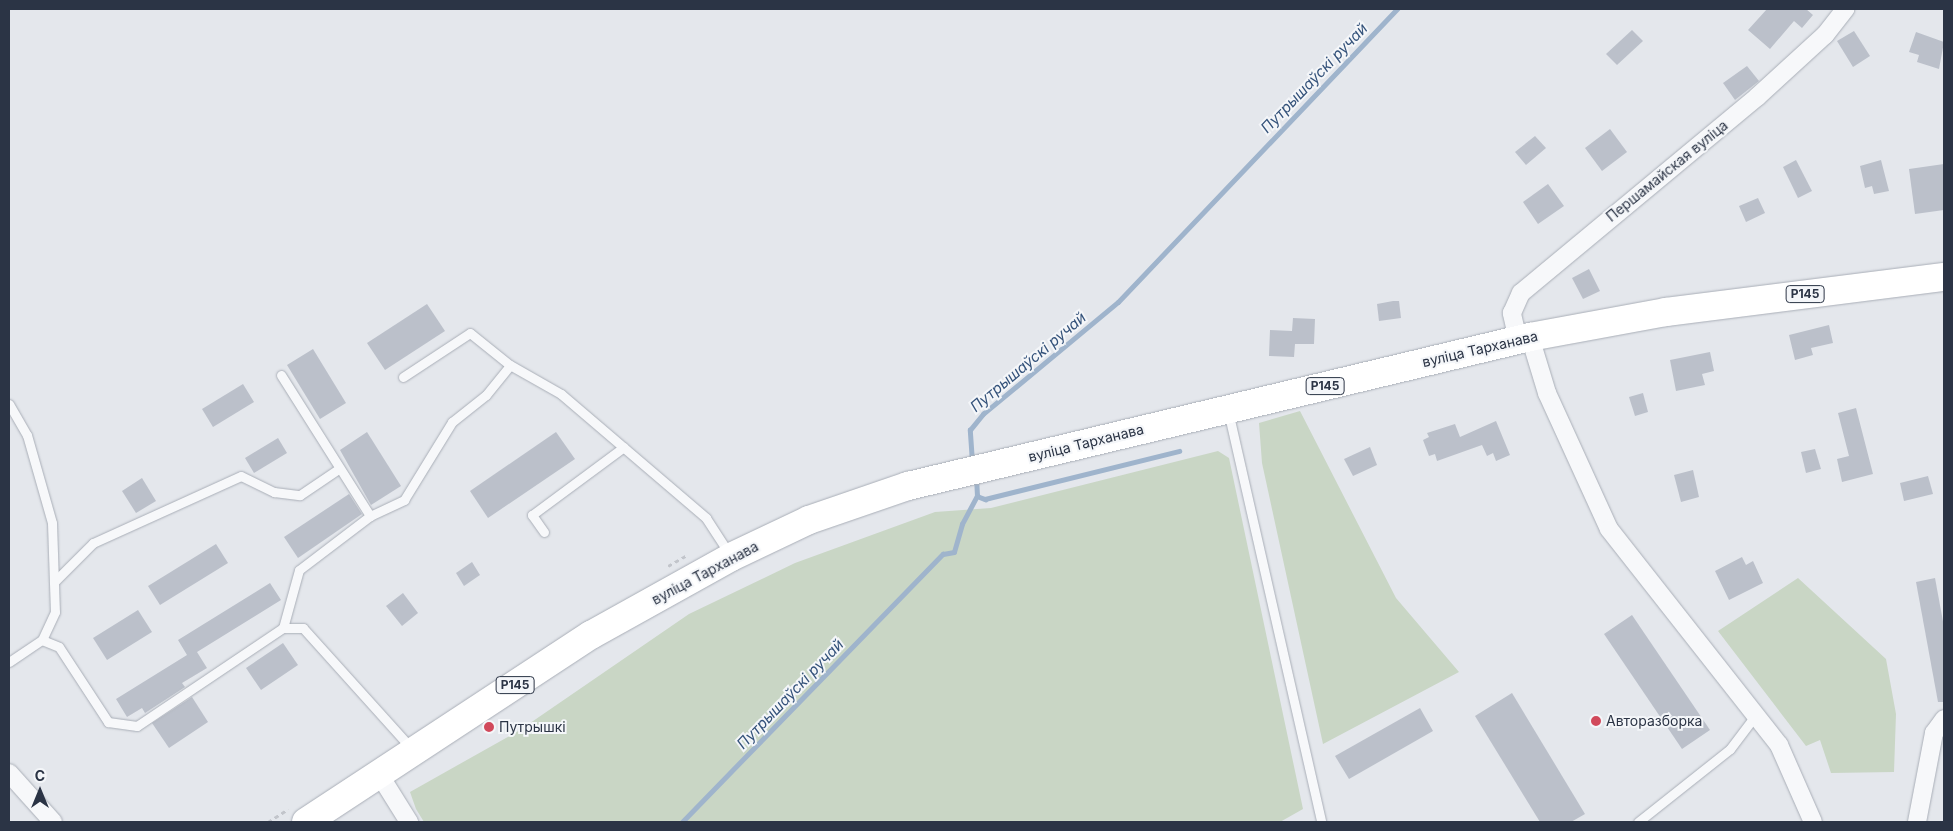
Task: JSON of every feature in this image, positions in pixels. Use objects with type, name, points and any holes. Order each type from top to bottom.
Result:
[{"type":"main road","name":"вуліца Тарханава","points":[[306,822],[591,635],[731,557],[809,520],[950,475],[1524,338],[1666,312],[1944,277]]},
{"type":"street","name":"Першамайская вуліца","points":[[1814,822],[1779,745],[1609,528],[1512,312],[1521,293],[1757,97],[1825,34],[1846,9]]},
{"type":"street","points":[[1917,822],[1934,734],[1944,720]]},
{"type":"street","points":[[9,773],[52,822]]},
{"type":"street","points":[[379,774],[409,822]]},
{"type":"lane","points":[[403,377],[470,333],[510,365],[561,394],[624,447],[706,518],[731,557]]},
{"type":"lane","points":[[283,628],[299,570],[370,516],[404,500],[452,422],[486,395],[510,365]]},
{"type":"lane","points":[[280,375],[337,470],[370,516]]},
{"type":"lane","points":[[9,404],[27,435],[52,523],[55,612],[42,640],[9,662]]},
{"type":"lane","points":[[1227,408],[1320,822]]},
{"type":"lane","points":[[544,532],[532,515],[624,447]]},
{"type":"lane","points":[[54,582],[93,543],[241,476],[274,492],[300,495],[337,470]]},
{"type":"lane","points":[[42,640],[59,646],[108,722],[136,726],[283,628],[303,628],[414,751]]},
{"type":"lane","points":[[1638,822],[1730,749],[1755,716]]},
{"type":"green space","points":[[1300,411],[1396,598],[1459,672],[1323,744],[1262,463],[1259,423]]},
{"type":"green space","points":[[1218,451],[1229,458],[1303,809],[1280,822],[424,822],[416,809],[410,792],[520,730],[689,614],[795,563],[935,512],[991,508]]},
{"type":"green space","points":[[1798,578],[1886,659],[1896,714],[1894,772],[1831,773],[1820,740],[1806,746],[1718,631]]},
{"type":"building","points":[[1767,9],[1806,9],[1813,15],[1802,28],[1794,21],[1770,49],[1748,30]]},
{"type":"building","points":[[1632,30],[1643,41],[1617,65],[1606,54]]},
{"type":"building","points":[[1854,31],[1870,56],[1853,67],[1837,41]]},
{"type":"building","points":[[1916,32],[1944,42],[1939,69],[1917,62],[1919,55],[1909,52]]},
{"type":"building","points":[[1747,66],[1759,81],[1735,100],[1723,83]]},
{"type":"building","points":[[1610,129],[1627,152],[1602,171],[1585,148]]},
{"type":"building","points":[[1535,136],[1546,148],[1526,165],[1515,152]]},
{"type":"building","points":[[1796,160],[1812,191],[1798,198],[1783,167]]},
{"type":"building","points":[[1881,160],[1889,191],[1874,194],[1872,186],[1865,188],[1860,166]]},
{"type":"building","points":[[1944,164],[1944,210],[1915,214],[1909,169]]},
{"type":"building","points":[[1548,184],[1564,206],[1538,224],[1523,202]]},
{"type":"building","points":[[1758,198],[1765,213],[1746,222],[1739,206]]},
{"type":"building","points":[[1589,269],[1600,291],[1583,299],[1572,278]]},
{"type":"building","points":[[1399,301],[1401,318],[1379,321],[1377,304]]},
{"type":"building","points":[[427,304],[445,331],[385,370],[367,343]]},
{"type":"building","points":[[1293,318],[1315,319],[1314,344],[1295,344],[1294,357],[1269,356],[1270,330],[1292,331]]},
{"type":"building","points":[[1829,325],[1833,343],[1811,348],[1813,355],[1795,360],[1789,335]]},
{"type":"building","points":[[313,349],[346,403],[320,419],[287,365]]},
{"type":"building","points":[[1710,352],[1714,371],[1702,374],[1705,385],[1676,391],[1670,360]]},
{"type":"building","points":[[243,384],[254,402],[213,427],[202,409]]},
{"type":"building","points":[[1643,393],[1648,412],[1635,416],[1629,397]]},
{"type":"building","points":[[1856,408],[1873,474],[1842,482],[1837,459],[1849,456],[1838,413]]},
{"type":"building","points":[[1496,421],[1510,455],[1496,461],[1493,453],[1487,456],[1482,445],[1437,461],[1435,454],[1429,456],[1423,440],[1429,437],[1427,433],[1455,424],[1460,437]]},
{"type":"building","points":[[367,432],[401,486],[371,505],[340,450]]},
{"type":"building","points":[[556,432],[575,459],[488,518],[470,491]]},
{"type":"building","points":[[278,438],[287,453],[254,473],[245,458]]},
{"type":"building","points":[[1370,447],[1377,465],[1353,476],[1344,459]]},
{"type":"building","points":[[1815,449],[1821,469],[1806,473],[1801,452]]},
{"type":"building","points":[[1693,470],[1699,497],[1681,502],[1674,475]]},
{"type":"building","points":[[1928,476],[1933,494],[1904,501],[1900,483]]},
{"type":"building","points":[[142,478],[156,501],[136,513],[122,491]]},
{"type":"building","points":[[349,494],[362,514],[298,558],[284,537]]},
{"type":"building","points":[[216,544],[228,563],[160,605],[148,586]]},
{"type":"building","points":[[1742,557],[1746,565],[1753,561],[1763,583],[1729,600],[1715,571]]},
{"type":"building","points":[[472,562],[480,575],[464,586],[456,573]]},
{"type":"building","points":[[1935,578],[1944,627],[1944,702],[1938,702],[1916,582]]},
{"type":"building","points":[[270,583],[281,600],[197,652],[207,668],[182,683],[185,687],[145,713],[142,708],[127,717],[116,699],[187,655],[178,640]]},
{"type":"building","points":[[403,593],[418,613],[402,626],[386,606]]},
{"type":"building","points":[[138,610],[152,632],[107,660],[93,638]]},
{"type":"building","points":[[1632,615],[1710,730],[1682,749],[1604,634]]},
{"type":"building","points":[[283,643],[298,665],[261,690],[246,668]]},
{"type":"building","points":[[1512,693],[1585,814],[1571,822],[1540,822],[1475,716]]},
{"type":"building","points":[[192,697],[208,722],[169,748],[152,723]]},
{"type":"building","points":[[1420,708],[1433,731],[1349,779],[1335,756]]},
{"type":"waterway","name":"Путрышаўскі ручай","points":[[972,462],[970,430],[983,414],[1118,302],[1397,9]]},
{"type":"waterway","points":[[977,496],[985,499],[1179,451]]},
{"type":"waterway","name":"Путрышаўскі ручай","points":[[682,822],[943,554],[954,552],[962,524],[977,496],[976,479]]},
{"type":"place","name":"Авторазборка","points":[[1596,721]]},
{"type":"place","name":"Путрышкі","points":[[489,727]]}]
